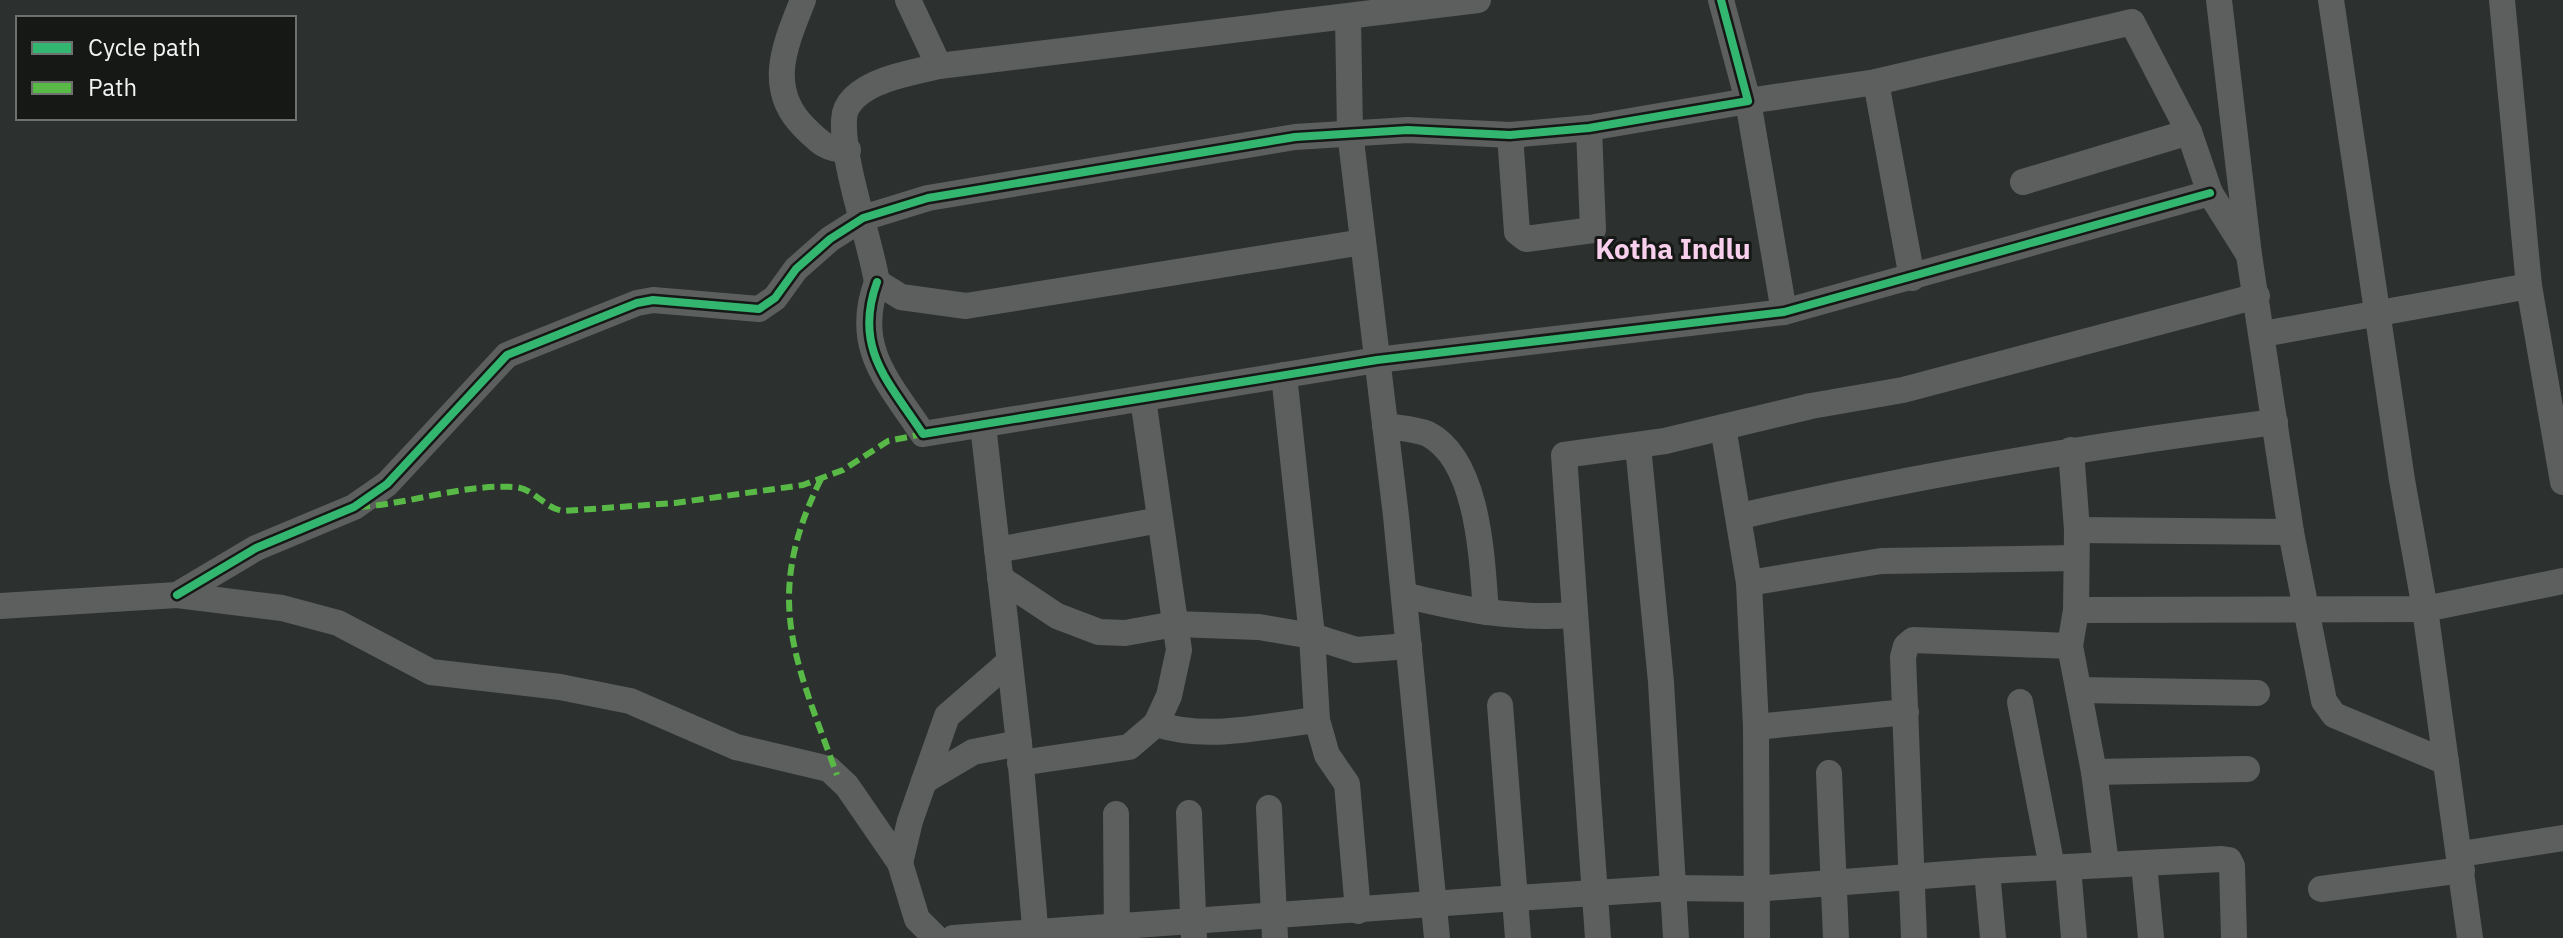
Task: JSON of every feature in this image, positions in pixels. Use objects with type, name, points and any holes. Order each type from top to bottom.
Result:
[{"type":"street","points":[[803,0],[783,52],[780,69],[783,92],[791,113],[823,146],[848,150]]},
{"type":"street","points":[[908,0],[939,66]]},
{"type":"street","points":[[1478,0],[1348,17],[1280,11],[939,66],[889,80],[856,95],[847,105],[844,120],[877,282],[869,306],[871,351],[923,434],[1377,360],[1784,312],[2210,193]]},
{"type":"street","points":[[1721,0],[1748,101],[1784,312]]},
{"type":"street","points":[[2117,0],[2132,22],[2189,132],[2210,193],[2249,255]]},
{"type":"street","points":[[2219,0],[2249,255],[2291,532],[2328,709],[2334,715],[2446,762]]},
{"type":"street","points":[[2331,0],[2377,316],[2425,609],[2470,938]]},
{"type":"street","points":[[2502,0],[2529,286],[2563,482]]},
{"type":"street","points":[[1348,17],[1350,132],[1404,595],[1437,938]]},
{"type":"street","points":[[177,595],[256,548],[338,516],[376,491],[496,366],[515,351],[653,300],[759,309],[775,298],[811,253],[863,218],[928,198],[1228,146],[1350,132],[1408,130],[1510,135],[1589,128],[1876,82],[2132,22]]},
{"type":"street","points":[[1876,82],[1912,278]]},
{"type":"street","points":[[1510,135],[1517,232],[1526,239],[1593,230],[1589,128]]},
{"type":"street","points":[[2023,182],[2189,132]]},
{"type":"street","points":[[877,282],[901,297],[966,306],[1363,242]]},
{"type":"street","points":[[2263,334],[2377,316],[2529,286]]},
{"type":"street","points":[[1598,938],[1561,461],[1568,452],[1638,446],[1811,406],[1903,390],[2257,296]]},
{"type":"street","points":[[1284,375],[1312,636],[1317,720],[1327,755],[1347,784],[1358,911]]},
{"type":"street","points":[[924,781],[973,752],[1019,753],[1129,747],[1156,724],[1176,672],[1179,650],[1143,399]]},
{"type":"street","points":[[1741,516],[1864,487],[2071,450],[2275,422]]},
{"type":"street","points":[[983,425],[1019,753],[1035,935]]},
{"type":"street","points":[[1385,426],[1427,434],[1440,443],[1458,469],[1470,492],[1479,528],[1486,612]]},
{"type":"street","points":[[1723,427],[1741,516],[1749,583],[1756,727],[1754,889],[1757,938]]},
{"type":"street","points":[[1638,446],[1661,682],[1676,938]]},
{"type":"street","points":[[2071,450],[2077,530],[2076,610],[2070,646],[2094,772],[2106,864]]},
{"type":"street","points":[[997,550],[1160,520]]},
{"type":"street","points":[[2077,530],[2291,532]]},
{"type":"street","points":[[1749,583],[1881,561],[2076,558]]},
{"type":"street","points":[[1000,578],[1057,616],[1099,632],[1125,633],[1175,624],[1259,627],[1312,636],[1356,650],[1409,646]]},
{"type":"street","points":[[2076,610],[2425,609],[2563,581]]},
{"type":"street","points":[[0,606],[177,595],[282,608],[338,623],[431,672],[560,687],[630,701],[736,747],[829,769],[847,786],[900,863],[917,919],[936,938]]},
{"type":"street","points":[[1404,595],[1461,610],[1522,618],[1573,615]]},
{"type":"street","points":[[1914,938],[1903,657],[1906,646],[1913,640],[2070,646]]},
{"type":"street","points":[[900,863],[947,716],[1009,662]]},
{"type":"street","points":[[2079,690],[2257,693]]},
{"type":"street","points":[[2020,702],[2074,938]]},
{"type":"street","points":[[1500,705],[1518,938]]},
{"type":"street","points":[[1756,727],[1906,712]]},
{"type":"street","points":[[1156,724],[1176,731],[1210,733],[1317,720]]},
{"type":"street","points":[[2094,772],[2247,769]]},
{"type":"street","points":[[1829,773],[1836,938]]},
{"type":"street","points":[[1269,808],[1274,928]]},
{"type":"street","points":[[1189,813],[1193,929]]},
{"type":"street","points":[[1116,814],[1116,933]]},
{"type":"street","points":[[2321,889],[2461,862],[2563,838]]},
{"type":"street","points":[[953,938],[1274,928],[1358,911],[1434,903],[1673,888],[1754,889],[1987,871],[2229,860],[2232,866],[2234,938]]},
{"type":"street","points":[[2144,864],[2151,938]]},
{"type":"street","points":[[1987,871],[1993,938]]},
{"type":"marked path","points":[[358,507],[494,487],[521,488],[563,511],[675,503],[803,485],[843,470],[888,441],[923,434]]},
{"type":"marked path","points":[[821,479],[803,521],[793,559],[789,594],[791,628],[798,662],[837,775]]},
{"type":"cycle path","points":[[177,595],[256,548],[354,507],[387,484],[507,355],[637,303],[653,300],[759,309],[775,298],[796,269],[830,239],[863,218],[928,198],[1295,137],[1408,130],[1510,135],[1589,128],[1748,101],[1721,0]]},
{"type":"cycle path","points":[[877,282],[869,326],[872,345],[887,380],[923,434],[1377,360],[1784,312],[2210,193]]},
{"type":"district","name":"Kotha Indlu","points":[[1673,248]]}]
